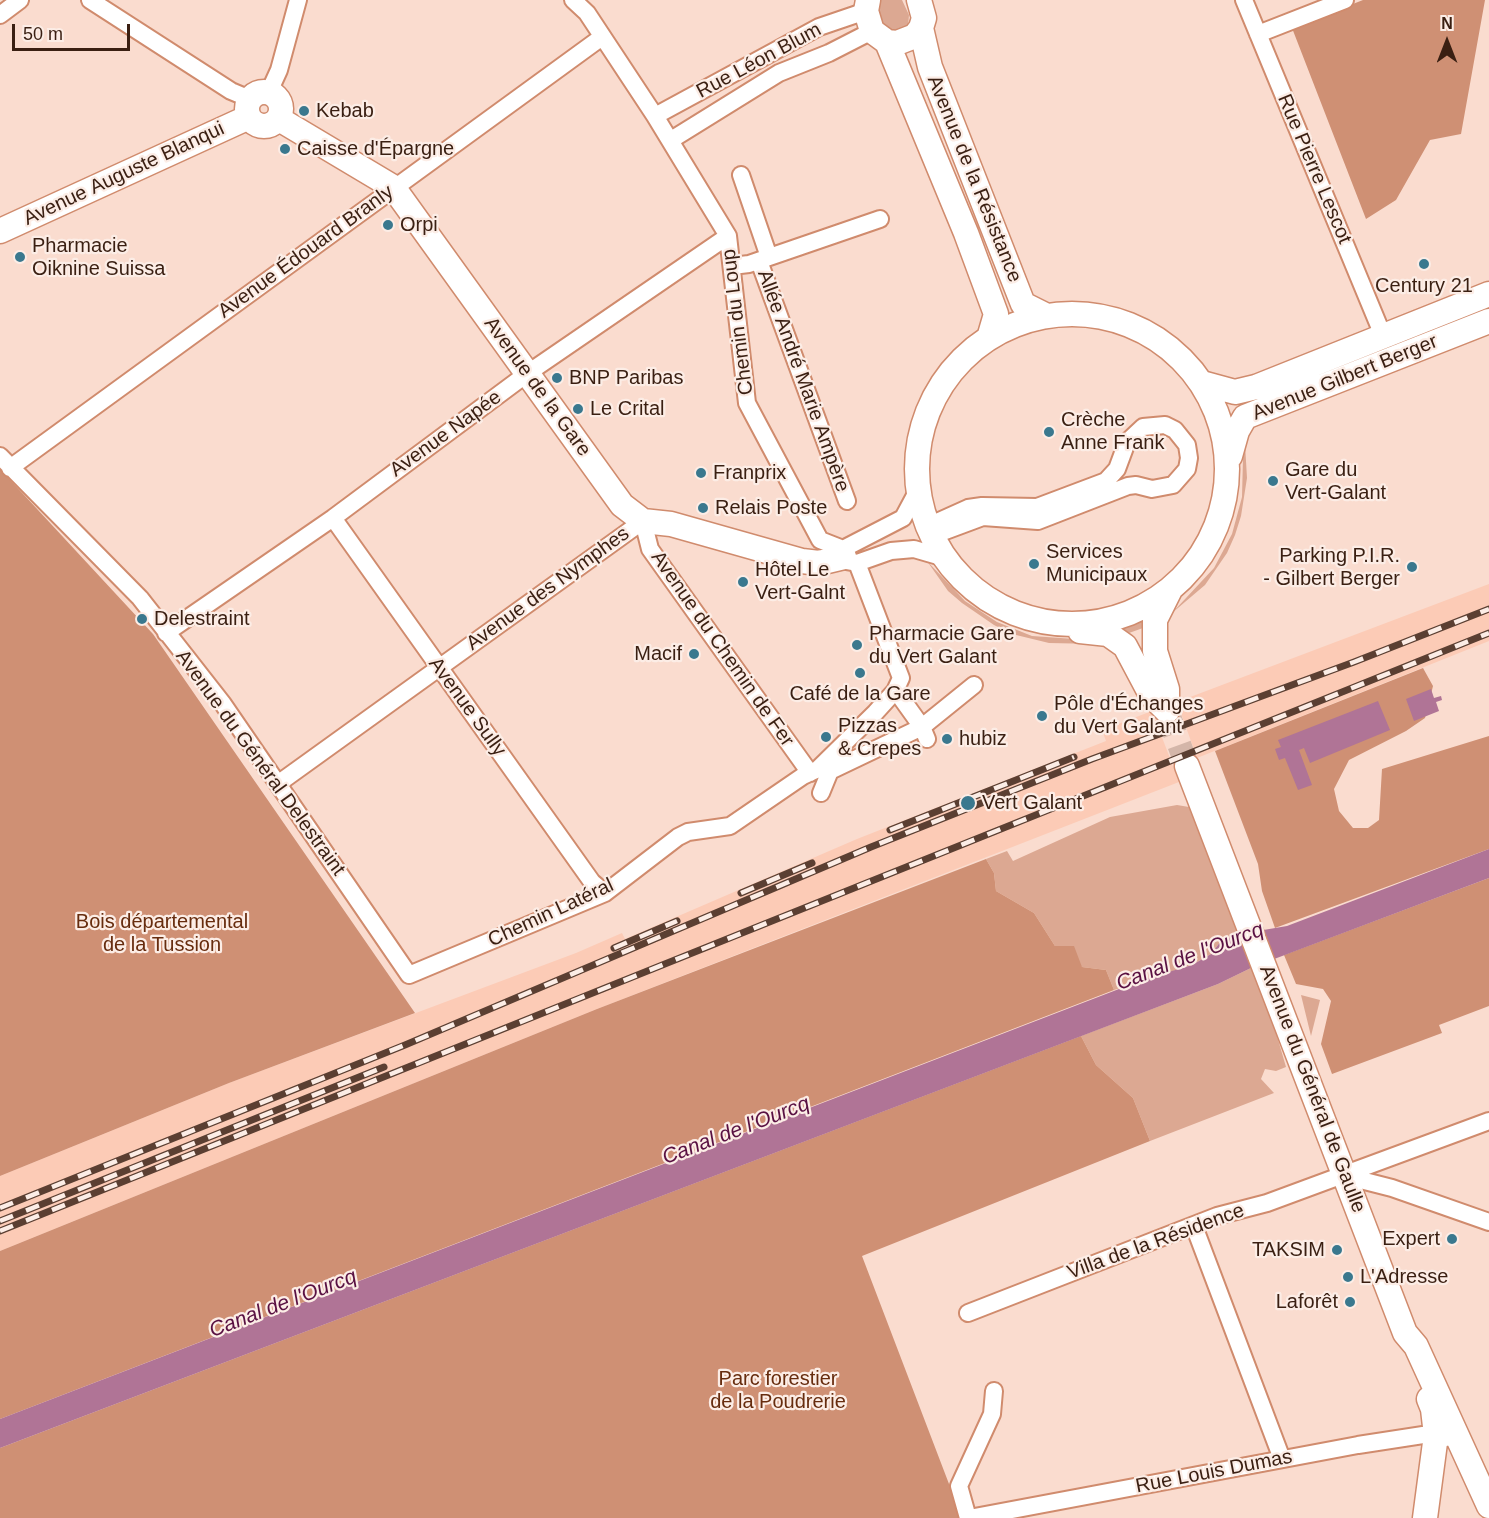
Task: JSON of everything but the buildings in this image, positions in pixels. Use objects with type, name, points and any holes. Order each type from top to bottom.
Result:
[{"type":"main road","name":"Avenue de la Résistance","points":[[919,0],[924,18],[921,28],[930,67],[1023,304],[1047,316]]},
{"type":"main road","name":"Avenue de la Résistance","points":[[873,21],[966,233],[996,314],[989,338]]},
{"type":"main road","points":[[873,21],[906,41],[921,28]]},
{"type":"main road","name":"Avenue de la Gare","points":[[256,103],[264,127],[279,119],[393,188],[622,505],[643,521]]},
{"type":"main road","name":"Avenue Auguste Blanqui","points":[[0,231],[256,103]]},
{"type":"main road","name":"Avenue Gilbert Berger","points":[[1228,461],[1237,431],[1245,417],[1388,349],[1404,327],[1489,294]]},
{"type":"main road","points":[[1063,625],[1101,622],[1129,613],[1170,590],[1196,564],[1215,532],[1226,498],[1228,461],[1218,415],[1202,383],[1183,360],[1160,341],[1134,327],[1106,318],[1076,314],[1047,316],[1017,325],[989,338],[951,372],[930,408],[920,440],[917,465],[918,490],[930,531],[945,558],[963,579],[984,597],[1009,611],[1084,632],[1108,634],[1118,640],[1125,646],[1151,695],[1167,711],[1167,689],[1155,651],[1155,620],[1170,590]]},
{"type":"main road","name":"Avenue Gilbert Berger","points":[[1202,383],[1235,392],[1489,321]]},
{"type":"main road","points":[[643,521],[671,524],[802,561],[819,563],[848,556]]},
{"type":"main road","name":"Avenue du Général de Gaulle","points":[[1187,766],[1238,893],[1307,1083],[1405,1333],[1416,1346],[1489,1506]]},
{"type":"main road","points":[[1405,1333],[1407,1349],[1433,1409],[1436,1435],[1425,1518]]},
{"type":"street","points":[[0,15],[20,0]]},
{"type":"street","points":[[90,0],[231,91],[256,103],[279,70],[298,0]]},
{"type":"street","name":"Rue Pierre Lescot","points":[[1244,0],[1388,349]]},
{"type":"street","points":[[1258,34],[1345,0]]},
{"type":"street","name":"Chemin du Loup","points":[[581,3],[656,116],[728,236],[747,403],[820,540],[848,556]]},
{"type":"street","name":"Rue Léon Blum","points":[[656,116],[819,27],[873,21]]},
{"type":"street","name":"Rue Léon Blum","points":[[670,140],[779,73],[828,53],[873,21]]},
{"type":"street","name":"Avenue Édouard Branly","points":[[5,462],[22,461],[602,37]]},
{"type":"street","name":"Allée André Marie Ampère","points":[[741,175],[764,259],[848,501]]},
{"type":"street","name":"Allée André Marie Ampère","points":[[732,266],[764,259],[880,219]]},
{"type":"street","name":"Avenue Napée","points":[[166,633],[333,518],[528,374],[728,236]]},
{"type":"street","points":[[1165,425],[1180,434],[1187,446],[1189,458],[1187,469],[1173,485],[1152,489],[1136,484],[1128,486],[1038,521],[983,517],[930,531],[968,508],[1037,507],[1106,481],[1117,469],[1127,441],[1143,427],[1165,425]]},
{"type":"street","name":"Avenue du Général Delestraint","points":[[5,462],[140,598],[224,704],[409,975]]},
{"type":"street","points":[[848,556],[903,518],[918,490]]},
{"type":"street","name":"Avenue Sully","points":[[333,518],[592,882],[605,893]]},
{"type":"street","name":"Avenue des Nymphes","points":[[279,783],[643,521]]},
{"type":"street","name":"Avenue du Chemin de Fer","points":[[643,521],[650,549],[822,770]]},
{"type":"street","points":[[848,556],[914,549],[945,558]]},
{"type":"street","points":[[822,770],[818,769],[875,713],[895,691],[901,678],[848,556]]},
{"type":"street","points":[[822,770],[925,733],[974,685]]},
{"type":"street","points":[[899,695],[925,733]]},
{"type":"street","points":[[821,793],[822,770]]},
{"type":"street","name":"Chemin Latéral","points":[[409,975],[605,893],[678,837],[688,832],[730,826],[822,770]]},
{"type":"street","name":"Villa de la Résidence","points":[[968,1313],[1194,1226],[1345,1176],[1489,1121]]},
{"type":"street","points":[[1345,1176],[1392,1188],[1489,1222]]},
{"type":"street","points":[[1194,1226],[1282,1459]]},
{"type":"street","points":[[969,1518],[958,1486],[992,1414],[994,1391]]},
{"type":"street","name":"Rue Louis Dumas","points":[[969,1518],[1423,1435],[1436,1435],[1460,1442]]},
{"type":"shaded area","points":[[881,0],[902,0],[909,15],[908,26],[897,33],[889,30],[881,20],[878,7]]},
{"type":"shaded area","points":[[1240,439],[1245,444],[1247,478],[1241,516],[1235,535],[1227,553],[1205,585],[1172,613],[1214,568],[1232,534],[1242,497],[1243,458]]},
{"type":"shaded area","points":[[927,561],[965,601],[997,622],[1032,636],[1089,640],[1097,644],[1049,643],[1012,634],[994,625],[948,591]]},
{"type":"shaded area","points":[[1489,584],[1489,641],[1197,758],[1177,702]]},
{"type":"shaded area","points":[[1150,611],[1143,628],[1129,633],[1114,625]]},
{"type":"shaded area","points":[[1431,689],[1434,698],[1441,696],[1442,700],[1436,702],[1439,711],[1414,721],[1406,699]]},
{"type":"shaded area","points":[[1378,701],[1390,730],[1310,763],[1304,748],[1299,750],[1312,785],[1298,790],[1285,758],[1279,760],[1275,749],[1281,747],[1278,740]]},
{"type":"shaded area","points":[[1152,711],[1179,782],[597,1009],[0,1251],[0,1176],[229,1083],[576,953],[622,933],[625,939],[857,839],[1106,741],[1102,730]]},
{"type":"shaded area","points":[[1177,805],[1189,807],[1240,934],[1221,941],[1211,954],[1192,965],[1114,990],[1106,970],[1082,967],[1055,946],[1034,913],[996,891],[994,873],[986,859],[1007,851],[1013,861],[1110,817]]},
{"type":"shaded area","points":[[1489,849],[1489,878],[1253,967],[1218,984],[0,1448],[0,1419],[1145,979],[1192,965],[1211,954],[1221,941],[1240,934],[1287,926]]},
{"type":"shaded area","points":[[1253,967],[1270,1012],[1286,1067],[1276,1071],[1265,1069],[1261,1079],[1274,1093],[1150,1141],[1133,1098],[1096,1065],[1081,1036],[1218,984]]},
{"type":"shaded area","points":[[1301,995],[1320,1000],[1311,1036]]},
{"type":"green space","points":[[1363,0],[1485,0],[1461,134],[1430,140],[1396,200],[1366,219],[1292,28]]},
{"type":"green space","name":"Bois départemental de la Tussion","points":[[0,469],[153,634],[415,1013],[229,1083],[0,1176]]},
{"type":"green space","points":[[1423,668],[1433,686],[1425,718],[1406,731],[1349,760],[1334,789],[1339,811],[1353,828],[1368,828],[1379,820],[1382,769],[1489,736],[1489,849],[1275,928],[1262,891],[1258,864],[1215,751]]},
{"type":"green space","points":[[986,859],[994,873],[996,891],[1034,913],[1055,946],[1074,946],[1082,967],[1106,970],[1114,990],[0,1419],[0,1251],[597,1009]]},
{"type":"green space","points":[[1489,878],[1489,1006],[1439,1025],[1442,1033],[1332,1074],[1321,1044],[1331,1001],[1323,989],[1296,984],[1284,955]]},
{"type":"green space","name":"Parc forestier de la Poudrerie","points":[[1081,1036],[1096,1065],[1133,1098],[1150,1141],[862,1256],[962,1518],[0,1518],[0,1448]]},
{"type":"tunnel","points":[[1167,711],[1187,766]]},
{"type":"railway","points":[[0,1208],[405,1045],[871,847],[1092,759],[1354,662],[1489,609]]},
{"type":"railway","points":[[0,1231],[1489,633]]},
{"type":"railway","points":[[890,830],[1074,757]]},
{"type":"railway","points":[[741,893],[812,863]]},
{"type":"railway","points":[[614,948],[677,921]]},
{"type":"railway","points":[[0,1221],[384,1067]]},
{"type":"place","name":"Kebab","points":[[304,111]]},
{"type":"place","name":"Caisse d'Épargne","points":[[285,149]]},
{"type":"place","name":"Orpi","points":[[388,225]]},
{"type":"place","name":"Pharmacie Oiknine Suissa","points":[[20,257]]},
{"type":"place","name":"Century 21","points":[[1424,264]]},
{"type":"place","name":"BNP Paribas","points":[[557,378]]},
{"type":"place","name":"Le Crital","points":[[578,409]]},
{"type":"place","name":"Crèche Anne Frank","points":[[1049,432]]},
{"type":"place","name":"Franprix","points":[[701,473]]},
{"type":"place","name":"Gare du Vert-Galant","points":[[1273,481]]},
{"type":"place","name":"Relais Poste","points":[[703,508]]},
{"type":"place","name":"Services Municipaux","points":[[1034,564]]},
{"type":"place","name":"Parking P.I.R. - Gilbert Berger","points":[[1412,567]]},
{"type":"place","name":"Hôtel Le Vert-Galnt","points":[[743,582]]},
{"type":"place","name":"Delestraint","points":[[142,619]]},
{"type":"place","name":"Pharmacie Gare du Vert Galant","points":[[857,645]]},
{"type":"place","name":"Macif","points":[[694,654]]},
{"type":"place","name":"Café de la Gare","points":[[860,673]]},
{"type":"place","name":"Pôle d'Échanges du Vert Galant","points":[[1042,716]]},
{"type":"place","name":"Pizzas & Crepes","points":[[826,737]]},
{"type":"place","name":"hubiz","points":[[947,739]]},
{"type":"place","name":"Vert Galant","points":[[968,803]]},
{"type":"place","name":"Expert","points":[[1452,1239]]},
{"type":"place","name":"TAKSIM","points":[[1337,1250]]},
{"type":"place","name":"L'Adresse","points":[[1348,1277]]},
{"type":"place","name":"Laforêt","points":[[1350,1302]]},
{"type":"water label","name":"Canal de l'Ourcq","points":[[1190,957]]},
{"type":"water label","name":"Canal de l'Ourcq","points":[[736,1131]]},
{"type":"water label","name":"Canal de l'Ourcq","points":[[283,1304]]}]
